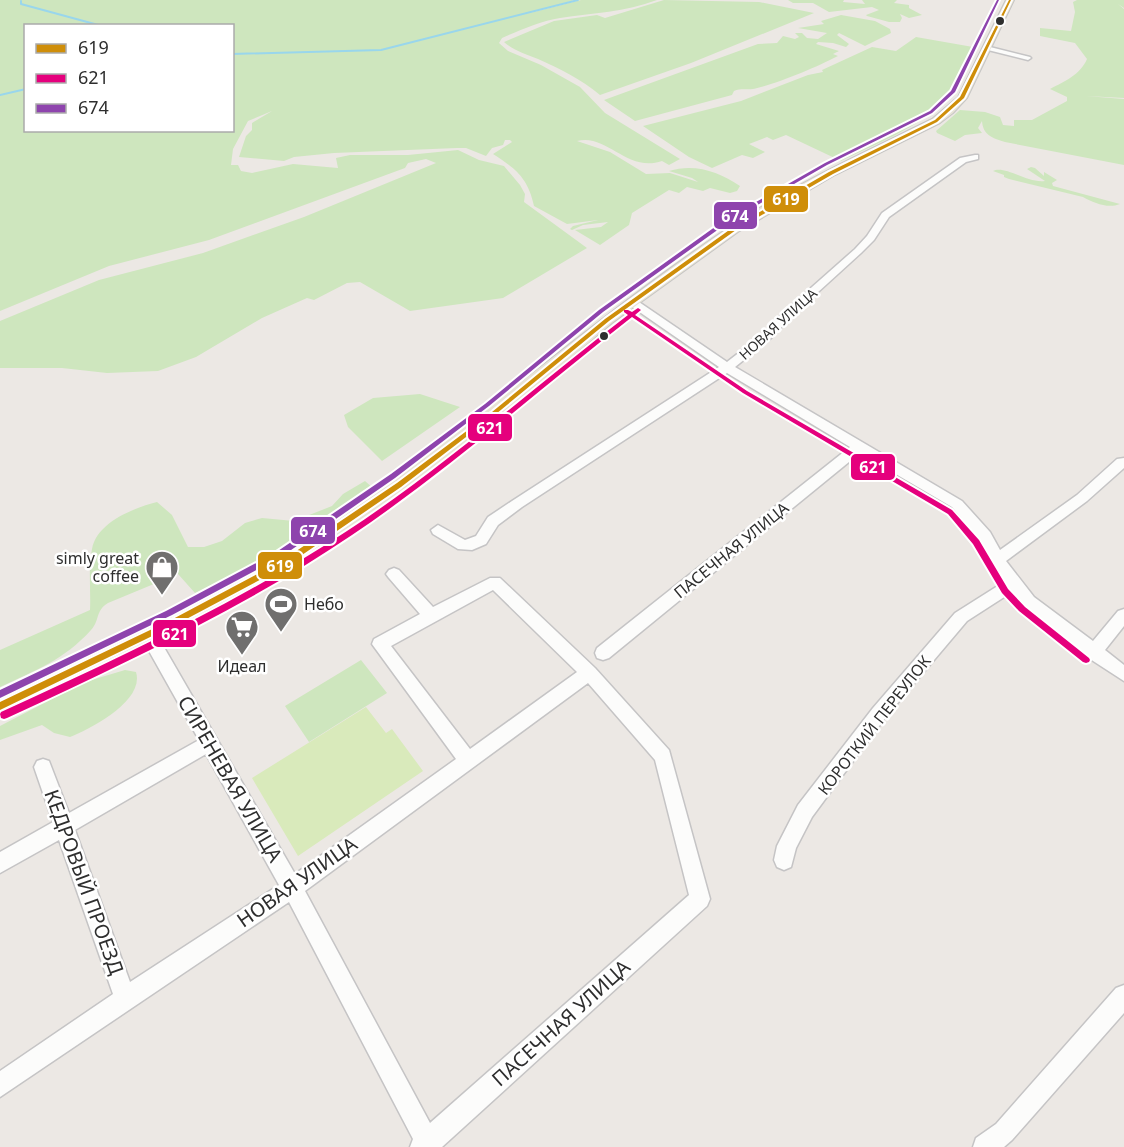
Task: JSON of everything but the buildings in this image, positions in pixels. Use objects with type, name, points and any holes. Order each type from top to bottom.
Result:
[{"type":"main road","points":[[0,706],[148,635],[283,564],[324,538],[494,414],[572,348],[734,228],[783,198],[923,129],[950,111],[962,98],[1010,0]]},
{"type":"street","points":[[986,48],[1028,58]]},
{"type":"street","name":"НОВАЯ УЛИЦА","points":[[438,530],[463,545],[472,545],[481,540],[493,521],[517,504],[729,367],[767,336],[871,238],[885,215],[963,160],[975,158]]},
{"type":"street","points":[[632,302],[750,383],[957,504],[985,536],[996,560],[1012,584],[1029,601],[1124,674]]},
{"type":"street","name":"ПАСЕЧНАЯ УЛИЦА","points":[[603,653],[858,448]]},
{"type":"street","points":[[996,560],[1082,498],[1122,462]]},
{"type":"street","points":[[394,574],[431,615]]},
{"type":"street","points":[[467,760],[380,644],[495,582],[589,673]]},
{"type":"street","name":"КОРОТКИЙ ПЕРЕУЛОК","points":[[784,860],[787,846],[805,812],[879,713],[961,618],[1012,584]]},
{"type":"street","points":[[1093,652],[1124,615]]},
{"type":"street","name":"СИРЕНЕВАЯ УЛИЦА","points":[[148,635],[292,888],[427,1146]]},
{"type":"street","name":"НОВАЯ УЛИЦА","points":[[0,1086],[125,998],[292,888],[589,673]]},
{"type":"street","name":"ПАСЕЧНАЯ УЛИЦА","points":[[427,1146],[565,1018],[700,899],[663,756],[589,673]]},
{"type":"street","points":[[0,863],[210,743]]},
{"type":"street","name":"КЕДРОВЫЙ ПРОЕЗД","points":[[43,767],[125,998]]},
{"type":"street","points":[[985,1147],[1004,1132],[1124,996]]},
{"type":"green space","points":[[0,0],[575,0],[526,14],[581,0],[657,0],[621,10],[545,21],[502,38],[499,43],[508,51],[541,65],[580,87],[605,113],[680,159],[669,165],[662,161],[638,162],[598,142],[577,141],[610,152],[646,174],[670,173],[698,182],[669,171],[688,168],[706,170],[740,186],[737,191],[730,193],[710,188],[703,191],[687,187],[679,193],[669,190],[632,213],[629,225],[600,245],[575,230],[601,227],[608,222],[583,225],[572,230],[570,229],[573,226],[598,220],[567,224],[534,206],[528,188],[520,175],[493,154],[512,142],[510,140],[505,140],[503,145],[492,148],[486,156],[466,148],[457,148],[334,153],[294,157],[284,161],[239,157],[246,136],[252,130],[252,123],[272,111],[248,121],[233,149],[231,165],[238,165],[241,171],[252,173],[293,164],[338,168],[336,158],[350,155],[408,155],[458,150],[479,160],[504,166],[525,194],[524,202],[587,248],[503,298],[410,311],[360,282],[347,283],[314,300],[307,298],[262,318],[196,357],[158,371],[107,373],[62,368],[0,368],[0,321],[99,280],[203,253],[304,217],[436,163],[426,159],[408,163],[405,168],[209,240],[109,266],[0,311]]},
{"type":"green space","points":[[664,0],[759,2],[814,13],[691,63],[600,95],[570,75],[504,42],[554,21],[597,15],[605,18]]},
{"type":"green space","points":[[788,0],[844,0],[843,2],[865,4],[862,0],[897,0],[894,3],[909,5],[909,8],[922,15],[909,18],[900,14],[902,18],[900,22],[889,22],[867,16],[879,10],[872,7],[829,12],[813,3],[793,3]]},
{"type":"green space","points":[[1077,0],[1124,0],[1124,8],[1118,4],[1124,9],[1124,98],[1086,96],[1124,99],[1124,165],[1005,142],[989,135],[984,130],[982,121],[978,128],[982,133],[965,135],[955,141],[937,133],[936,131],[960,110],[985,112],[1000,117],[1003,125],[1014,126],[1014,120],[1032,120],[1067,101],[1067,97],[1050,89],[1076,73],[1087,59],[1075,43],[1040,36],[1040,28],[1071,31],[1075,12],[1073,2]]},
{"type":"green space","points":[[841,15],[875,21],[890,29],[891,33],[865,46],[839,33],[837,35],[849,44],[846,47],[833,43],[818,42],[816,44],[839,51],[833,54],[838,56],[784,80],[753,89],[737,90],[732,95],[635,121],[604,100],[758,44],[777,43],[783,36],[795,39],[799,37],[795,33],[802,33],[807,38],[818,39],[827,33],[798,28],[824,24],[821,21]]},
{"type":"green space","points":[[916,37],[973,47],[954,88],[935,110],[923,119],[896,135],[841,161],[786,135],[773,140],[767,137],[749,144],[765,152],[753,158],[742,155],[712,168],[689,157],[643,126],[741,101],[808,75],[823,72],[822,70],[872,47],[896,51]]},
{"type":"green space","points":[[1031,167],[1044,176],[1044,172],[1057,180],[1052,183],[1053,186],[1120,204],[1101,205],[1083,197],[1009,179],[993,171],[1004,170],[1032,180],[1045,181],[1027,169]]},
{"type":"green space","points":[[420,394],[460,407],[382,461],[348,427],[344,415],[373,398]]},
{"type":"green space","points":[[365,481],[373,488],[344,510],[261,560],[195,593],[178,574],[108,603],[99,612],[91,630],[60,657],[0,687],[0,650],[90,610],[91,556],[95,539],[109,524],[128,512],[157,502],[172,515],[188,547],[204,547],[222,541],[245,523],[262,518],[294,521],[332,506],[343,494]]},
{"type":"green space","points":[[361,660],[387,693],[309,742],[285,706]]},
{"type":"green space","points":[[125,670],[136,672],[137,683],[132,693],[114,712],[90,728],[70,737],[54,733],[42,725],[0,740],[0,726],[85,682]]},
{"type":"green space","points":[[366,707],[386,733],[392,729],[423,771],[298,856],[252,778]]},
{"type":"waterway","points":[[234,54],[381,50],[578,0]]},
{"type":"waterway","points":[[21,1],[21,4],[95,24]]},
{"type":"waterway","points":[[0,95],[24,89]]},
{"type":"transit line","name":"674","points":[[0,694],[169,613],[278,555],[393,476],[487,405],[601,311],[728,220],[826,164],[931,112],[953,92],[998,0]]},
{"type":"transit line","name":"619","points":[[0,706],[174,622],[283,564],[399,485],[494,413],[607,320],[734,229],[831,173],[936,121],[962,98],[1010,0]]},
{"type":"transit line","name":"621","points":[[4,715],[181,631],[309,560],[424,480],[638,310]]},
{"type":"transit line","name":"621","points":[[626,311],[745,392],[950,512],[976,542],[1005,591],[1022,609],[1086,660]]},
{"type":"place","name":"simly great coffee","points":[[162,596]]},
{"type":"place","name":"Небо","points":[[281,633]]},
{"type":"place","name":"Идеал","points":[[242,656]]}]
